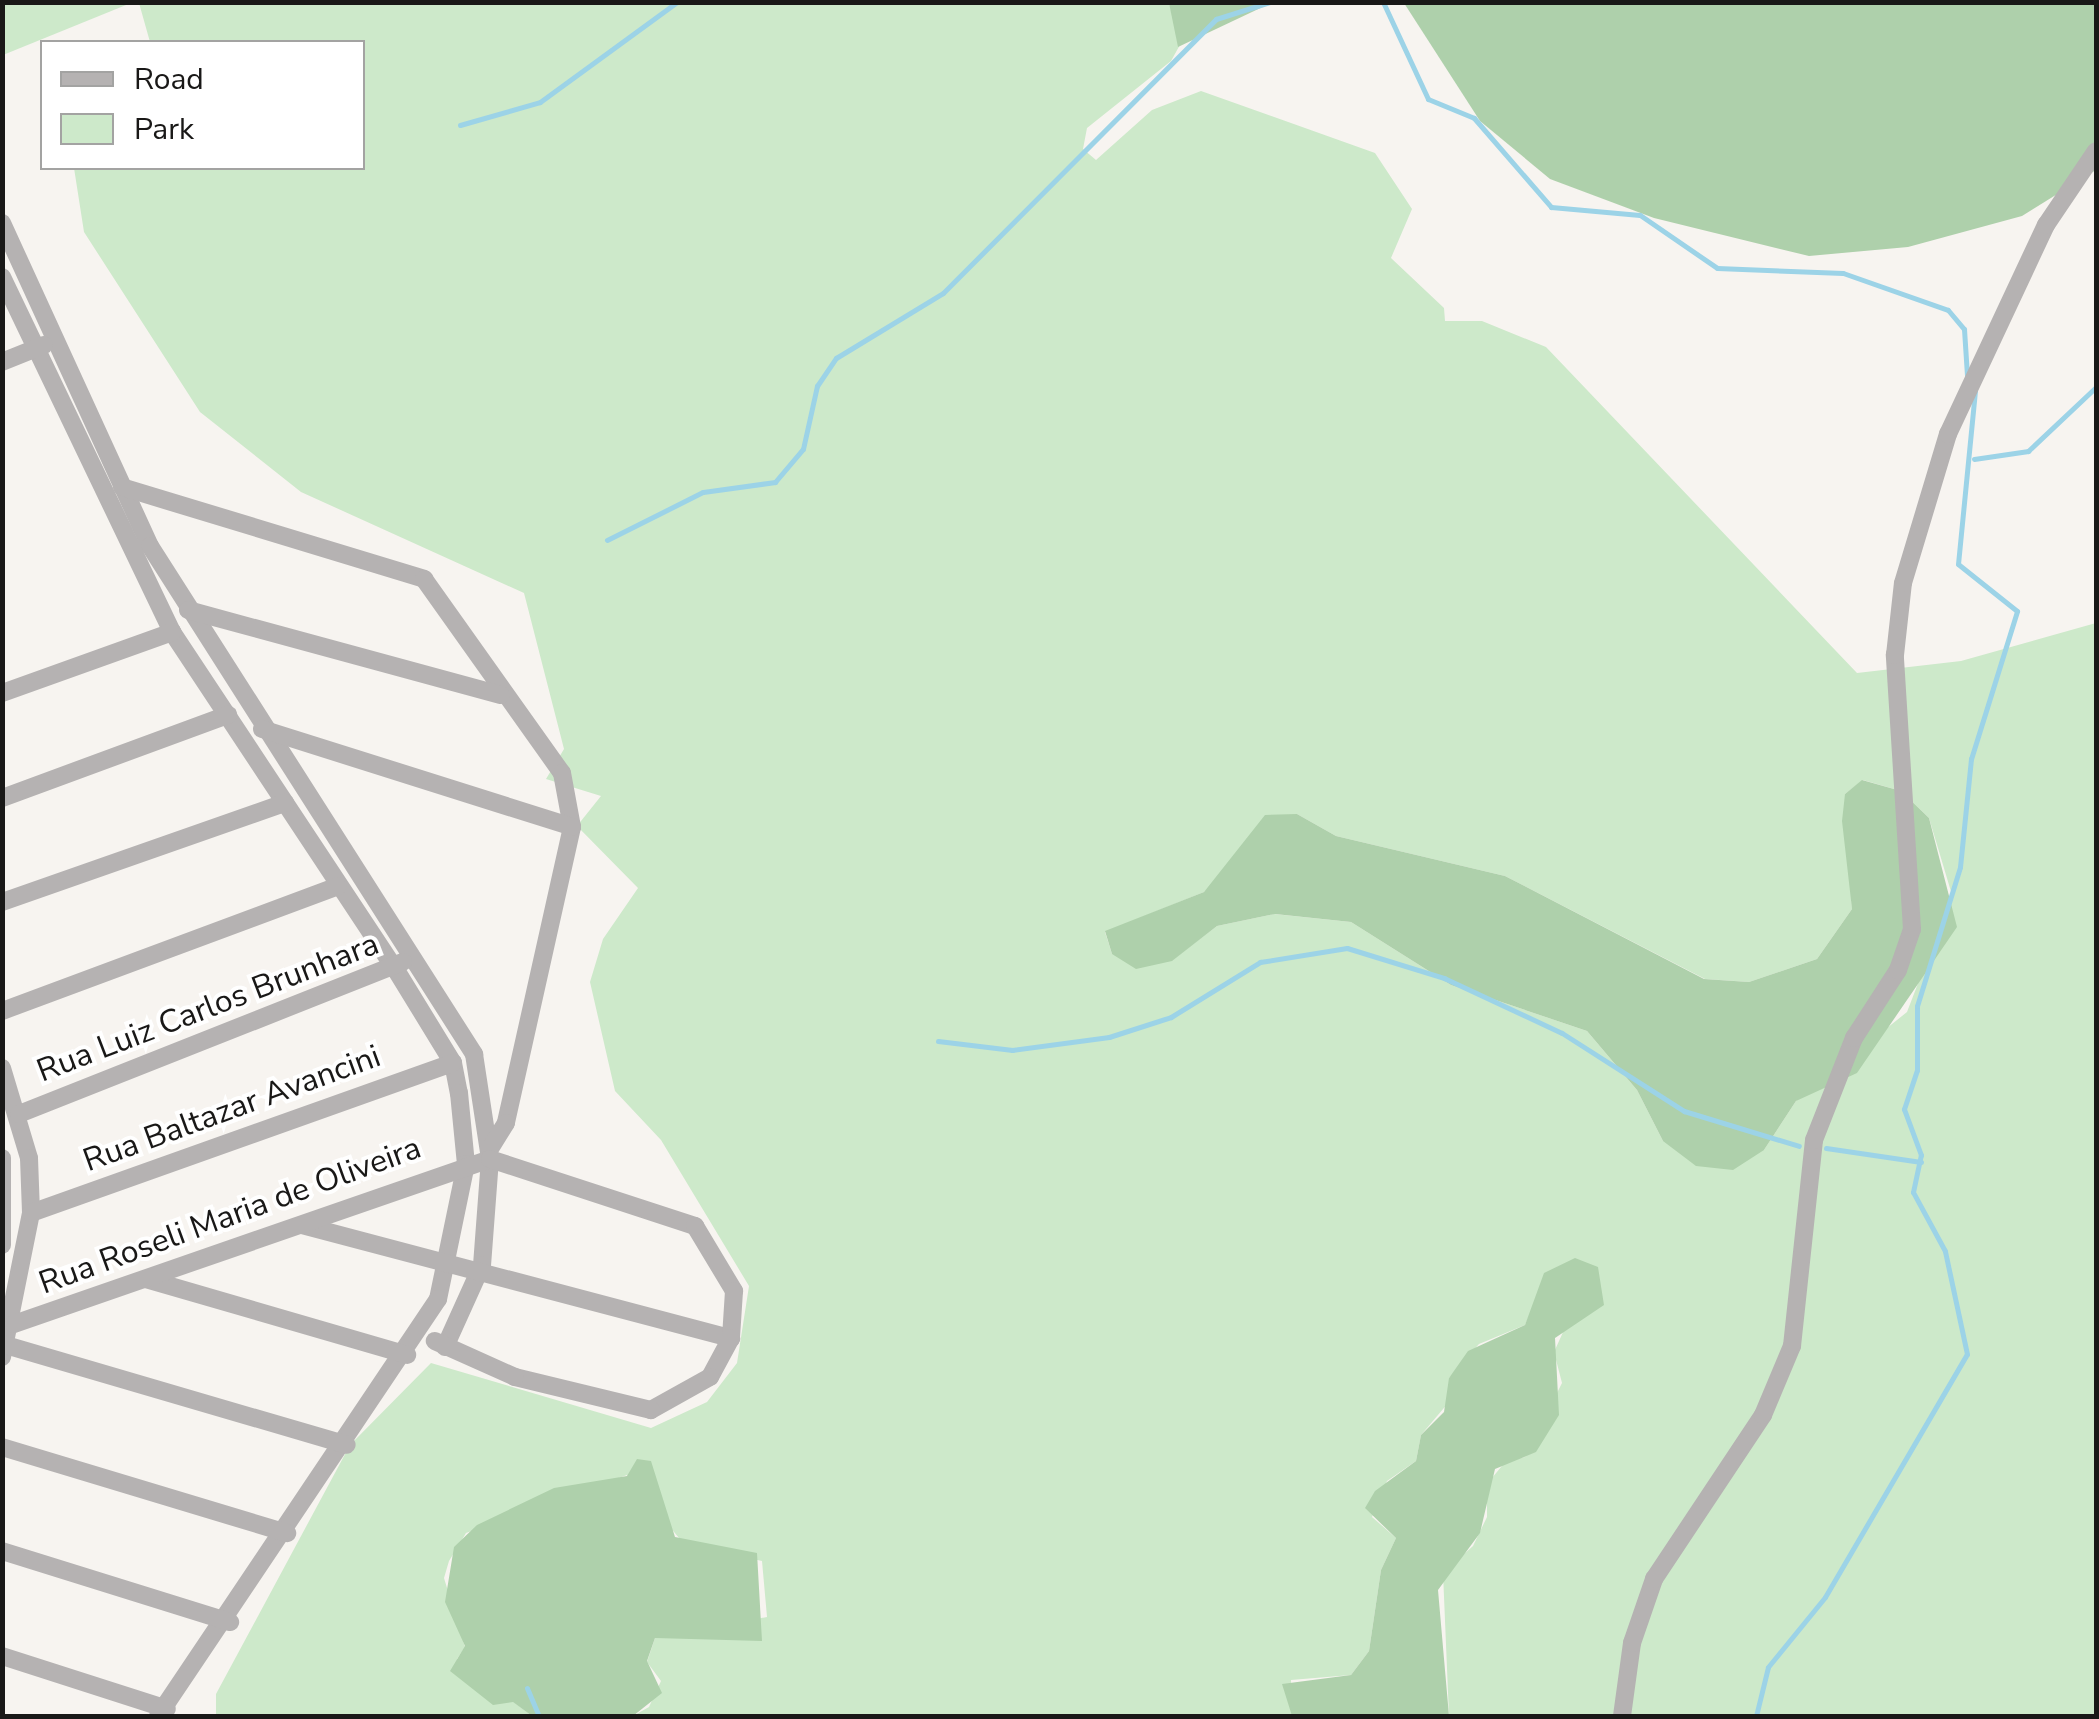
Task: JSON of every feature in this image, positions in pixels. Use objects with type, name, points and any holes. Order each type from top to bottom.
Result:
[{"type":"street","points":[[1622,1716],[1632,1643],[1654,1579],[1763,1415],[1792,1346],[1814,1140],[1854,1038],[1898,970],[1912,928],[1895,654],[1903,583],[1942,452],[2046,225],[2096,151]]},
{"type":"street","points":[[2,222],[150,546],[262,729],[413,950],[474,1054],[490,1154],[482,1266],[445,1347]]},
{"type":"street","points":[[2,277],[130,553],[172,632],[396,970],[452,1063],[466,1164],[452,1264],[422,1333],[230,1622],[162,1713],[2,1656]]},
{"type":"street","points":[[2,362],[55,340]]},
{"type":"street","points":[[122,487],[424,580],[501,695],[562,773],[572,827],[506,1123],[490,1154]]},
{"type":"street","points":[[130,553],[150,546]]},
{"type":"street","points":[[188,610],[501,695]]},
{"type":"street","points":[[2,693],[172,632]]},
{"type":"street","points":[[2,798],[228,715]]},
{"type":"street","points":[[243,735],[262,729],[572,827]]},
{"type":"street","points":[[2,902],[285,804]]},
{"type":"street","points":[[2,1012],[338,886]]},
{"type":"street","name":"Rua Luiz Carlos Brunhara","points":[[19,1114],[396,970],[413,950]]},
{"type":"street","name":"Rua Baltazar Avancini","points":[[31,1212],[452,1063]]},
{"type":"street","points":[[2,1068],[19,1114],[31,1212],[14,1324],[4,1349],[347,1445]]},
{"type":"street","points":[[422,1333],[514,1377],[651,1410],[692,1394],[731,1338],[734,1291],[695,1226],[490,1154]]},
{"type":"street","name":"Rua Roseli Maria de Oliveira","points":[[14,1324],[302,1225],[490,1154]]},
{"type":"street","points":[[2,1158],[2,1245]]},
{"type":"street","points":[[302,1225],[452,1264],[482,1266],[731,1338]]},
{"type":"street","points":[[146,1279],[407,1356]]},
{"type":"street","points":[[2,1447],[287,1534]]},
{"type":"street","points":[[2,1551],[230,1622]]},
{"type":"green space","points":[[3,2],[131,2],[131,3],[3,55]]},
{"type":"green space","points":[[1169,2],[1271,3],[1178,47]]},
{"type":"green space","points":[[139,3],[1169,3],[1181,43],[1171,61],[1087,128],[1083,149],[1096,160],[1152,110],[1201,91],[1375,153],[1412,209],[1391,258],[1444,308],[1445,321],[1482,321],[1546,347],[1857,673],[1961,661],[2096,623],[2096,1716],[1449,1716],[1443,1573],[1473,1546],[1487,1517],[1487,1484],[1506,1461],[1525,1457],[1562,1383],[1554,1352],[1564,1330],[1534,1305],[1525,1325],[1479,1344],[1449,1378],[1449,1402],[1421,1435],[1416,1461],[1387,1481],[1372,1517],[1396,1538],[1381,1570],[1369,1651],[1351,1675],[1291,1680],[1292,1716],[633,1716],[649,1707],[661,1681],[647,1662],[655,1638],[767,1617],[762,1561],[684,1544],[627,1475],[466,1533],[449,1561],[444,1578],[465,1647],[457,1659],[532,1716],[216,1716],[216,1694],[350,1445],[431,1363],[651,1428],[707,1402],[737,1363],[749,1286],[661,1140],[615,1091],[590,982],[603,939],[638,888],[577,826],[601,796],[546,779],[564,749],[524,593],[301,492],[200,412],[84,232],[74,170],[365,170],[365,40],[149,40]],"holes":[[[1863,780],[1901,791],[1929,818],[1952,895],[1907,1012],[1796,1101],[1764,1150],[1663,1141],[1637,1090],[1587,1031],[1451,985],[1351,922],[1274,914],[1217,926],[1171,961],[1112,954],[1105,932],[1204,892],[1297,814],[1336,836],[1505,876],[1705,979],[1749,982],[1817,959],[1852,909],[1845,794]]]},
{"type":"green space","points":[[1404,3],[2096,3],[2096,170],[2022,216],[1908,247],[1809,256],[1654,218],[1550,179],[1480,121]]},
{"type":"green space","points":[[1862,780],[1901,791],[1929,818],[1957,927],[1857,1073],[1796,1101],[1764,1150],[1733,1170],[1696,1166],[1663,1141],[1637,1090],[1587,1031],[1451,985],[1351,922],[1275,914],[1217,926],[1172,961],[1136,969],[1112,954],[1105,931],[1204,892],[1265,815],[1297,814],[1336,836],[1505,876],[1704,979],[1749,982],[1817,959],[1852,909],[1842,821],[1845,794]]},
{"type":"green space","points":[[1575,1258],[1598,1267],[1604,1305],[1555,1338],[1559,1415],[1536,1452],[1495,1469],[1480,1533],[1438,1590],[1449,1716],[1292,1716],[1282,1684],[1351,1675],[1369,1651],[1381,1570],[1396,1538],[1365,1508],[1375,1491],[1416,1461],[1421,1435],[1444,1412],[1449,1378],[1468,1351],[1525,1325],[1544,1273]]},
{"type":"green space","points":[[637,1459],[651,1461],[675,1537],[757,1553],[762,1641],[655,1638],[647,1661],[662,1693],[633,1716],[532,1716],[513,1702],[493,1705],[450,1671],[465,1646],[445,1602],[454,1547],[477,1525],[554,1488],[627,1476]]},
{"type":"waterway","points":[[460,125],[540,102],[677,2]]},
{"type":"waterway","points":[[607,540],[703,492],[775,482],[803,449],[817,386],[836,358],[943,293],[1216,19],[1270,2]]},
{"type":"waterway","points":[[1383,2],[1428,99],[1474,118],[1551,207],[1640,215],[1717,268],[1843,273],[1948,310],[1964,329],[1967,376]]},
{"type":"waterway","points":[[1974,459],[2028,451],[2096,387]]},
{"type":"waterway","points":[[1756,1716],[1768,1667],[1825,1597],[1967,1354],[1945,1251],[1913,1192],[1921,1155],[1904,1109],[1917,1070],[1917,1006],[1960,867],[1971,759],[2017,611],[1958,564],[1975,391]]},
{"type":"waterway","points":[[938,1041],[1012,1050],[1109,1037],[1171,1017],[1260,962],[1347,948],[1444,978],[1562,1033],[1684,1111],[1799,1146]]},
{"type":"waterway","points":[[1826,1148],[1921,1162]]},
{"type":"waterway","points":[[527,1688],[539,1716]]}]
